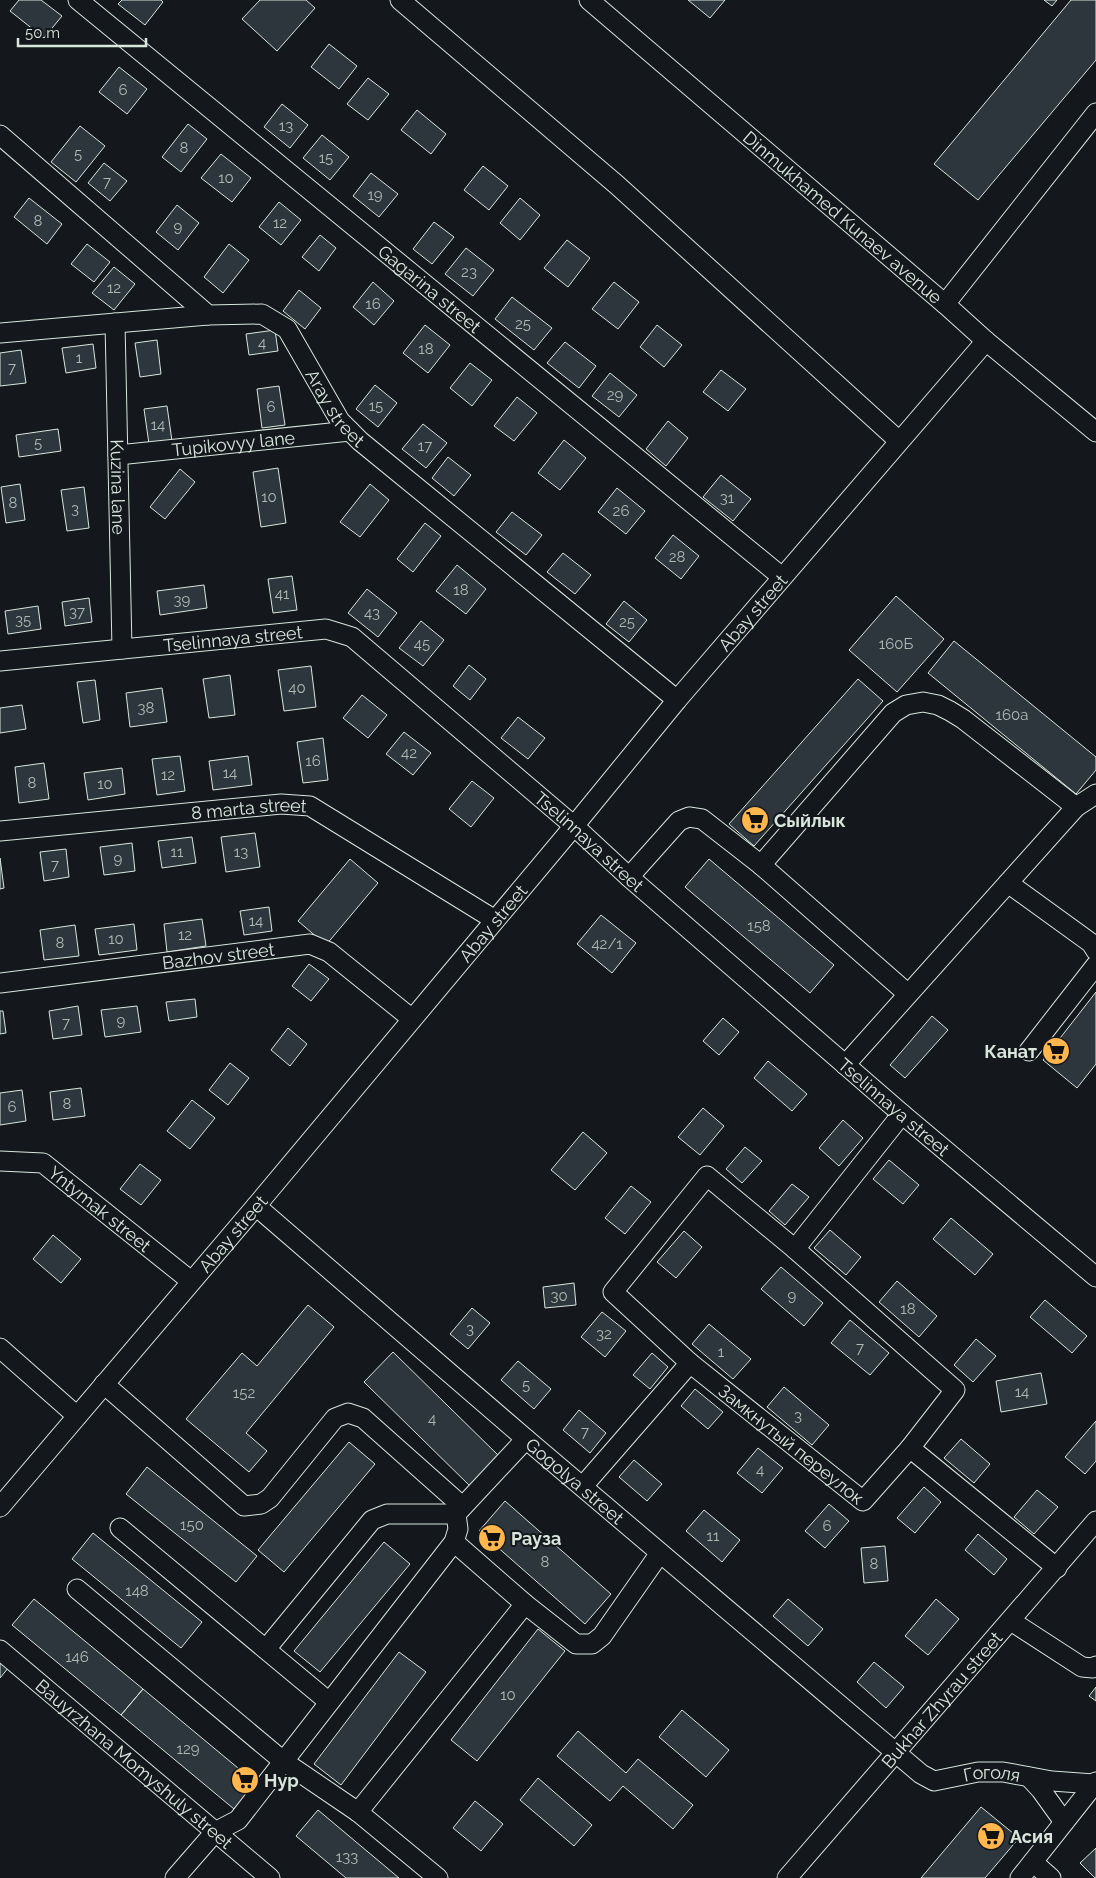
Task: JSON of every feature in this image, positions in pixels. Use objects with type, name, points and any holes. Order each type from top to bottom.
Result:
[{"type":"street","name":"Gagarina street","points":[[78,0],[782,577]]},
{"type":"street","points":[[400,0],[617,185],[899,441]]},
{"type":"street","name":"Dinmukhamed Kunaev avenue","points":[[589,0],[1096,432]]},
{"type":"street","points":[[945,304],[1096,113]]},
{"type":"street","points":[[0,135],[208,315]]},
{"type":"street","name":"Aray street","points":[[0,333],[208,315],[262,314],[287,329],[340,420],[367,447],[677,700]]},
{"type":"street","name":"Kuzina lane","points":[[116,323],[122,649]]},
{"type":"street","name":"Abay street","points":[[0,1507],[256,1206],[677,700],[986,340]]},
{"type":"street","name":"Tupikovyy lane","points":[[118,455],[350,431]]},
{"type":"street","name":"Tselinnaya street","points":[[0,662],[326,629],[352,637],[574,826],[629,877],[845,1065],[1096,1277]]},
{"type":"street","points":[[761,865],[894,713],[906,706],[923,702],[938,705],[963,719],[1076,806]]},
{"type":"street","points":[[845,1065],[1076,806],[1096,794]]},
{"type":"street","name":"8 marta street","points":[[0,831],[281,804],[310,806],[495,920]]},
{"type":"street","points":[[629,877],[679,821],[689,816],[702,819],[761,865],[908,994]]},
{"type":"street","points":[[1008,883],[1091,944],[1096,951]]},
{"type":"street","name":"Bazhov street","points":[[0,983],[310,944],[329,952],[412,1019]]},
{"type":"street","points":[[1030,1050],[1096,966]]},
{"type":"street","points":[[795,1248],[902,1114]]},
{"type":"street","name":"Yntymak street","points":[[0,1161],[44,1163],[191,1281]]},
{"type":"street","name":"Замкнутый переулок","points":[[707,1176],[795,1248],[955,1390],[910,1448],[863,1501],[690,1363],[614,1292],[707,1176]]},
{"type":"street","name":"Gogolya street","points":[[256,1206],[896,1754]]},
{"type":"street","points":[[0,1348],[77,1416]]},
{"type":"street","points":[[583,1486],[690,1363]]},
{"type":"street","points":[[104,1384],[244,1506],[261,1504],[270,1498],[335,1418],[348,1414],[362,1418],[459,1510]]},
{"type":"street","points":[[175,1878],[215,1832],[238,1820],[454,1542],[458,1529],[459,1510],[526,1439]]},
{"type":"street","points":[[910,1448],[1057,1568]]},
{"type":"street","points":[[266,1649],[372,1520],[387,1514],[459,1510]]},
{"type":"street","name":"Bukhar Zhyrau street","points":[[787,1878],[1095,1524]]},
{"type":"street","points":[[120,1528],[329,1702]]},
{"type":"street","points":[[454,1542],[525,1604],[576,1644],[592,1644],[602,1636],[660,1553]]},
{"type":"street","points":[[77,1589],[283,1762],[358,1812],[438,1878]]},
{"type":"street","points":[[358,1812],[525,1604]]},
{"type":"street","points":[[1011,1621],[1082,1667],[1093,1668],[1096,1666]]},
{"type":"street","name":"Bauyrzhana Momyshuly street","points":[[0,1650],[270,1878]]},
{"type":"street","name":"Гоголя","points":[[896,1754],[921,1774],[934,1781],[978,1772],[1003,1772],[1052,1781],[1095,1783]]},
{"type":"street","points":[[1029,1777],[1064,1822]]},
{"type":"street","points":[[1020,1878],[1095,1783]]},
{"type":"street","points":[[1033,1862],[1051,1878]]},
{"type":"building","points":[[19,0],[41,0],[62,16],[44,38],[10,11]]},
{"type":"building","points":[[122,0],[161,0],[163,2],[145,25],[118,4]]},
{"type":"building","points":[[260,0],[306,0],[315,8],[277,51],[242,19]]},
{"type":"building","points":[[688,0],[725,0],[710,18]]},
{"type":"building","points":[[1044,0],[1057,0],[1052,6]]},
{"type":"building","points":[[1071,0],[1096,0],[1096,60],[978,200],[934,164]]},
{"type":"building","points":[[329,44],[357,66],[339,89],[311,67]]},
{"type":"building","points":[[119,67],[147,89],[127,114],[99,92]]},
{"type":"building","points":[[368,78],[389,94],[368,120],[347,104]]},
{"type":"building","points":[[282,104],[308,125],[290,148],[264,127]]},
{"type":"building","points":[[417,110],[446,134],[431,154],[401,130]]},
{"type":"building","points":[[188,124],[207,139],[181,172],[162,157]]},
{"type":"building","points":[[80,126],[105,146],[76,182],[51,162]]},
{"type":"building","points":[[322,135],[349,157],[330,180],[303,158]]},
{"type":"building","points":[[221,154],[251,178],[232,202],[201,178]]},
{"type":"building","points":[[104,163],[127,181],[110,201],[88,183]]},
{"type":"building","points":[[483,166],[508,186],[489,210],[464,190]]},
{"type":"building","points":[[371,173],[398,194],[379,217],[353,196]]},
{"type":"building","points":[[29,198],[62,224],[47,244],[14,217]]},
{"type":"building","points":[[520,198],[540,215],[520,240],[500,223]]},
{"type":"building","points":[[279,202],[301,220],[281,245],[259,227]]},
{"type":"building","points":[[177,205],[199,223],[178,250],[156,232]]},
{"type":"building","points":[[434,222],[454,237],[432,264],[413,249]]},
{"type":"building","points":[[320,235],[336,248],[319,271],[302,257]]},
{"type":"building","points":[[567,240],[590,258],[568,287],[544,268]]},
{"type":"building","points":[[87,244],[110,262],[94,282],[71,264]]},
{"type":"building","points":[[229,244],[249,260],[223,293],[204,277]]},
{"type":"building","points":[[466,248],[494,270],[473,296],[445,274]]},
{"type":"building","points":[[114,267],[135,284],[114,310],[92,293]]},
{"type":"building","points":[[373,282],[394,301],[374,325],[353,307]]},
{"type":"building","points":[[614,282],[639,302],[618,329],[592,309]]},
{"type":"building","points":[[299,290],[321,308],[305,329],[283,311]]},
{"type":"building","points":[[512,297],[552,328],[534,350],[495,319]]},
{"type":"building","points":[[425,325],[450,345],[428,373],[403,353]]},
{"type":"building","points":[[657,325],[682,345],[664,367],[640,347]]},
{"type":"building","points":[[275,330],[278,351],[249,355],[246,334]]},
{"type":"building","points":[[157,340],[161,374],[140,377],[135,343]]},
{"type":"building","points":[[565,342],[596,366],[579,388],[547,363]]},
{"type":"building","points":[[93,344],[96,368],[66,373],[62,348]]},
{"type":"building","points":[[21,350],[26,383],[0,386],[0,353]]},
{"type":"building","points":[[470,363],[492,380],[472,406],[450,388]]},
{"type":"building","points":[[721,370],[746,389],[728,411],[703,392]]},
{"type":"building","points":[[610,373],[637,395],[619,417],[592,396]]},
{"type":"building","points":[[375,385],[397,403],[378,427],[356,409]]},
{"type":"building","points":[[279,386],[285,425],[262,428],[257,389]]},
{"type":"building","points":[[517,397],[537,413],[514,441],[494,426]]},
{"type":"building","points":[[167,406],[172,441],[149,444],[144,409]]},
{"type":"building","points":[[668,421],[688,438],[666,466],[646,449]]},
{"type":"building","points":[[423,424],[447,443],[426,468],[402,449]]},
{"type":"building","points":[[58,429],[61,451],[19,457],[16,435]]},
{"type":"building","points":[[564,440],[586,458],[560,490],[538,473]]},
{"type":"building","points":[[448,457],[471,475],[454,496],[432,478]]},
{"type":"building","points":[[278,468],[286,523],[261,527],[253,472]]},
{"type":"building","points":[[180,469],[195,482],[165,519],[150,507]]},
{"type":"building","points":[[721,475],[751,499],[733,521],[703,497]]},
{"type":"building","points":[[20,484],[25,520],[6,523],[1,487]]},
{"type":"building","points":[[370,484],[389,500],[360,537],[340,522]]},
{"type":"building","points":[[84,487],[89,528],[67,531],[61,490]]},
{"type":"building","points":[[617,488],[645,511],[626,534],[598,512]]},
{"type":"building","points":[[512,512],[542,535],[526,555],[496,532]]},
{"type":"building","points":[[425,523],[441,536],[413,572],[397,559]]},
{"type":"building","points":[[673,535],[699,556],[681,579],[655,558]]},
{"type":"building","points":[[563,553],[591,575],[575,594],[547,572]]},
{"type":"building","points":[[457,565],[486,589],[466,614],[436,591]]},
{"type":"building","points":[[292,576],[297,610],[273,613],[268,579]]},
{"type":"building","points":[[204,585],[207,608],[160,615],[157,591]]},
{"type":"building","points":[[367,589],[397,613],[378,637],[348,613]]},
{"type":"building","points":[[896,596],[944,639],[897,692],[849,650]]},
{"type":"building","points":[[89,598],[92,622],[65,626],[62,602]]},
{"type":"building","points":[[624,601],[647,620],[629,642],[606,624]]},
{"type":"building","points":[[38,606],[41,629],[8,634],[5,611]]},
{"type":"building","points":[[421,621],[444,640],[423,666],[399,648]]},
{"type":"building","points":[[954,641],[1096,757],[1096,770],[1076,794],[928,673]]},
{"type":"building","points":[[469,665],[486,679],[470,700],[453,686]]},
{"type":"building","points":[[311,666],[316,707],[284,711],[278,670]]},
{"type":"building","points":[[230,675],[235,715],[209,718],[203,679]]},
{"type":"building","points":[[858,679],[883,701],[754,846],[729,824]]},
{"type":"building","points":[[95,680],[100,720],[83,723],[77,682]]},
{"type":"building","points":[[162,688],[167,722],[130,727],[126,693]]},
{"type":"building","points":[[362,695],[387,715],[368,738],[343,718]]},
{"type":"building","points":[[22,705],[26,729],[0,733],[0,708]]},
{"type":"building","points":[[518,717],[545,738],[528,759],[501,738]]},
{"type":"building","points":[[404,732],[431,753],[413,775],[386,754]]},
{"type":"building","points":[[323,738],[328,780],[303,783],[297,742]]},
{"type":"building","points":[[180,756],[185,791],[157,795],[152,759]]},
{"type":"building","points":[[248,756],[252,785],[213,790],[209,761]]},
{"type":"building","points":[[44,763],[49,799],[19,803],[15,767]]},
{"type":"building","points":[[122,768],[125,794],[88,800],[84,773]]},
{"type":"building","points":[[472,781],[494,798],[471,827],[449,809]]},
{"type":"building","points":[[255,833],[260,867],[226,872],[221,837]]},
{"type":"building","points":[[192,837],[196,863],[162,868],[158,841]]},
{"type":"building","points":[[132,843],[135,871],[104,875],[100,847]]},
{"type":"building","points":[[66,849],[69,877],[44,881],[40,852]]},
{"type":"building","points":[[0,858],[4,888],[0,889]]},
{"type":"building","points":[[350,859],[378,883],[326,945],[298,921]]},
{"type":"building","points":[[709,859],[834,965],[810,993],[685,887]]},
{"type":"building","points":[[269,907],[272,931],[244,935],[240,911]]},
{"type":"building","points":[[601,915],[636,943],[612,973],[577,944]]},
{"type":"building","points":[[202,919],[206,946],[167,952],[164,924]]},
{"type":"building","points":[[134,924],[137,950],[99,955],[95,929]]},
{"type":"building","points":[[75,925],[79,956],[44,960],[40,930]]},
{"type":"building","points":[[309,964],[329,979],[311,1001],[292,986]]},
{"type":"building","points":[[1096,992],[1096,1064],[1077,1088],[1043,1060]]},
{"type":"building","points":[[195,999],[197,1017],[169,1021],[166,1002]]},
{"type":"building","points":[[78,1006],[82,1035],[53,1039],[49,1011]]},
{"type":"building","points":[[137,1006],[141,1032],[105,1037],[101,1010]]},
{"type":"building","points":[[0,1011],[3,1011],[6,1033],[0,1034]]},
{"type":"building","points":[[932,1016],[948,1030],[905,1078],[890,1065]]},
{"type":"building","points":[[723,1018],[739,1032],[719,1055],[703,1041]]},
{"type":"building","points":[[288,1028],[307,1044],[290,1066],[271,1050]]},
{"type":"building","points":[[768,1061],[807,1094],[792,1111],[754,1078]]},
{"type":"building","points":[[230,1063],[249,1078],[228,1105],[209,1090]]},
{"type":"building","points":[[81,1088],[85,1116],[53,1120],[50,1092]]},
{"type":"building","points":[[22,1090],[26,1121],[0,1125],[0,1093]]},
{"type":"building","points":[[192,1100],[215,1118],[190,1149],[167,1131]]},
{"type":"building","points":[[703,1108],[724,1126],[700,1155],[678,1137]]},
{"type":"building","points":[[843,1120],[863,1138],[839,1166],[819,1148]]},
{"type":"building","points":[[583,1132],[607,1153],[575,1190],[551,1170]]},
{"type":"building","points":[[745,1147],[762,1161],[742,1183],[726,1169]]},
{"type":"building","points":[[889,1160],[919,1185],[903,1204],[873,1179]]},
{"type":"building","points":[[140,1164],[161,1180],[141,1205],[120,1189]]},
{"type":"building","points":[[792,1184],[809,1197],[785,1225],[769,1211]]},
{"type":"building","points":[[631,1186],[651,1202],[625,1234],[605,1218]]},
{"type":"building","points":[[951,1218],[993,1254],[975,1275],[933,1239]]},
{"type":"building","points":[[830,1230],[861,1257],[846,1275],[814,1248]]},
{"type":"building","points":[[684,1231],[702,1247],[676,1278],[657,1262]]},
{"type":"building","points":[[53,1235],[81,1259],[61,1283],[33,1259]]},
{"type":"building","points":[[781,1267],[823,1303],[804,1326],[761,1289]]},
{"type":"building","points":[[897,1281],[937,1316],[919,1337],[879,1302]]},
{"type":"building","points":[[574,1283],[576,1305],[545,1308],[543,1287]]},
{"type":"building","points":[[1045,1300],[1087,1336],[1072,1353],[1030,1317]]},
{"type":"building","points":[[308,1305],[334,1327],[246,1433],[267,1451],[249,1472],[186,1419],[242,1353],[257,1366]]},
{"type":"building","points":[[472,1308],[490,1323],[468,1349],[450,1334]]},
{"type":"building","points":[[602,1312],[626,1331],[605,1357],[581,1337]]},
{"type":"building","points":[[850,1320],[889,1353],[870,1375],[831,1343]]},
{"type":"building","points":[[709,1324],[751,1359],[733,1379],[692,1344]]},
{"type":"building","points":[[976,1339],[996,1356],[973,1382],[954,1365]]},
{"type":"building","points":[[393,1352],[500,1457],[471,1487],[364,1382]]},
{"type":"building","points":[[652,1353],[668,1367],[650,1389],[633,1375]]},
{"type":"building","points":[[518,1361],[551,1389],[534,1409],[501,1380]]},
{"type":"building","points":[[1041,1373],[1047,1404],[1001,1412],[996,1381]]},
{"type":"building","points":[[784,1387],[829,1425],[812,1445],[767,1407]]},
{"type":"building","points":[[695,1389],[723,1412],[708,1429],[681,1406]]},
{"type":"building","points":[[579,1410],[606,1433],[590,1453],[563,1430]]},
{"type":"building","points":[[1096,1421],[1096,1461],[1085,1474],[1065,1457]]},
{"type":"building","points":[[961,1439],[990,1464],[974,1483],[944,1458]]},
{"type":"building","points":[[349,1442],[375,1464],[284,1572],[258,1550]]},
{"type":"building","points":[[758,1448],[783,1468],[762,1493],[737,1473]]},
{"type":"building","points":[[634,1460],[662,1484],[647,1501],[619,1477]]},
{"type":"building","points":[[147,1467],[257,1556],[236,1582],[126,1494]]},
{"type":"building","points":[[924,1487],[941,1502],[915,1533],[897,1518]]},
{"type":"building","points":[[1037,1490],[1058,1507],[1034,1534],[1014,1517]]},
{"type":"building","points":[[505,1501],[611,1594],[585,1624],[479,1531]]},
{"type":"building","points":[[829,1504],[849,1521],[825,1548],[805,1531]]},
{"type":"building","points":[[704,1510],[740,1540],[722,1562],[686,1531]]},
{"type":"building","points":[[93,1533],[202,1622],[181,1648],[72,1559]]},
{"type":"building","points":[[978,1534],[1007,1559],[994,1575],[965,1550]]},
{"type":"building","points":[[384,1542],[410,1564],[320,1672],[294,1651]]},
{"type":"building","points":[[885,1546],[888,1581],[864,1583],[861,1548]]},
{"type":"building","points":[[34,1599],[143,1689],[121,1715],[12,1625]]},
{"type":"building","points":[[788,1599],[823,1629],[808,1646],[773,1616]]},
{"type":"building","points":[[936,1599],[959,1619],[928,1655],[905,1636]]},
{"type":"building","points":[[538,1629],[565,1651],[477,1761],[451,1740]]},
{"type":"building","points":[[399,1652],[426,1672],[341,1785],[314,1764]]},
{"type":"building","points":[[0,1660],[9,1667],[0,1678]]},
{"type":"building","points":[[874,1662],[904,1687],[886,1708],[857,1682]]},
{"type":"building","points":[[1096,1687],[1096,1701],[1089,1696]]},
{"type":"building","points":[[143,1689],[256,1783],[234,1809],[121,1715]]},
{"type":"building","points":[[682,1710],[729,1750],[706,1777],[659,1737]]},
{"type":"building","points":[[578,1731],[626,1773],[638,1759],[693,1805],[673,1829],[623,1786],[610,1801],[557,1756]]},
{"type":"building","points":[[538,1778],[592,1825],[574,1846],[520,1800]]},
{"type":"building","points":[[475,1801],[503,1824],[481,1851],[453,1828]]},
{"type":"building","points":[[981,1807],[1019,1838],[985,1878],[921,1878]]},
{"type":"building","points":[[318,1810],[399,1878],[346,1878],[296,1836]]},
{"type":"building","points":[[1096,1848],[1096,1878],[1095,1878],[1080,1863]]},
{"type":"place","name":"Сыйлык","points":[[755,820]]},
{"type":"place","name":"Канат","points":[[1056,1051]]},
{"type":"place","name":"Рауза","points":[[492,1538]]},
{"type":"place","name":"Нур","points":[[245,1780]]},
{"type":"place","name":"Асия","points":[[991,1836]]}]
